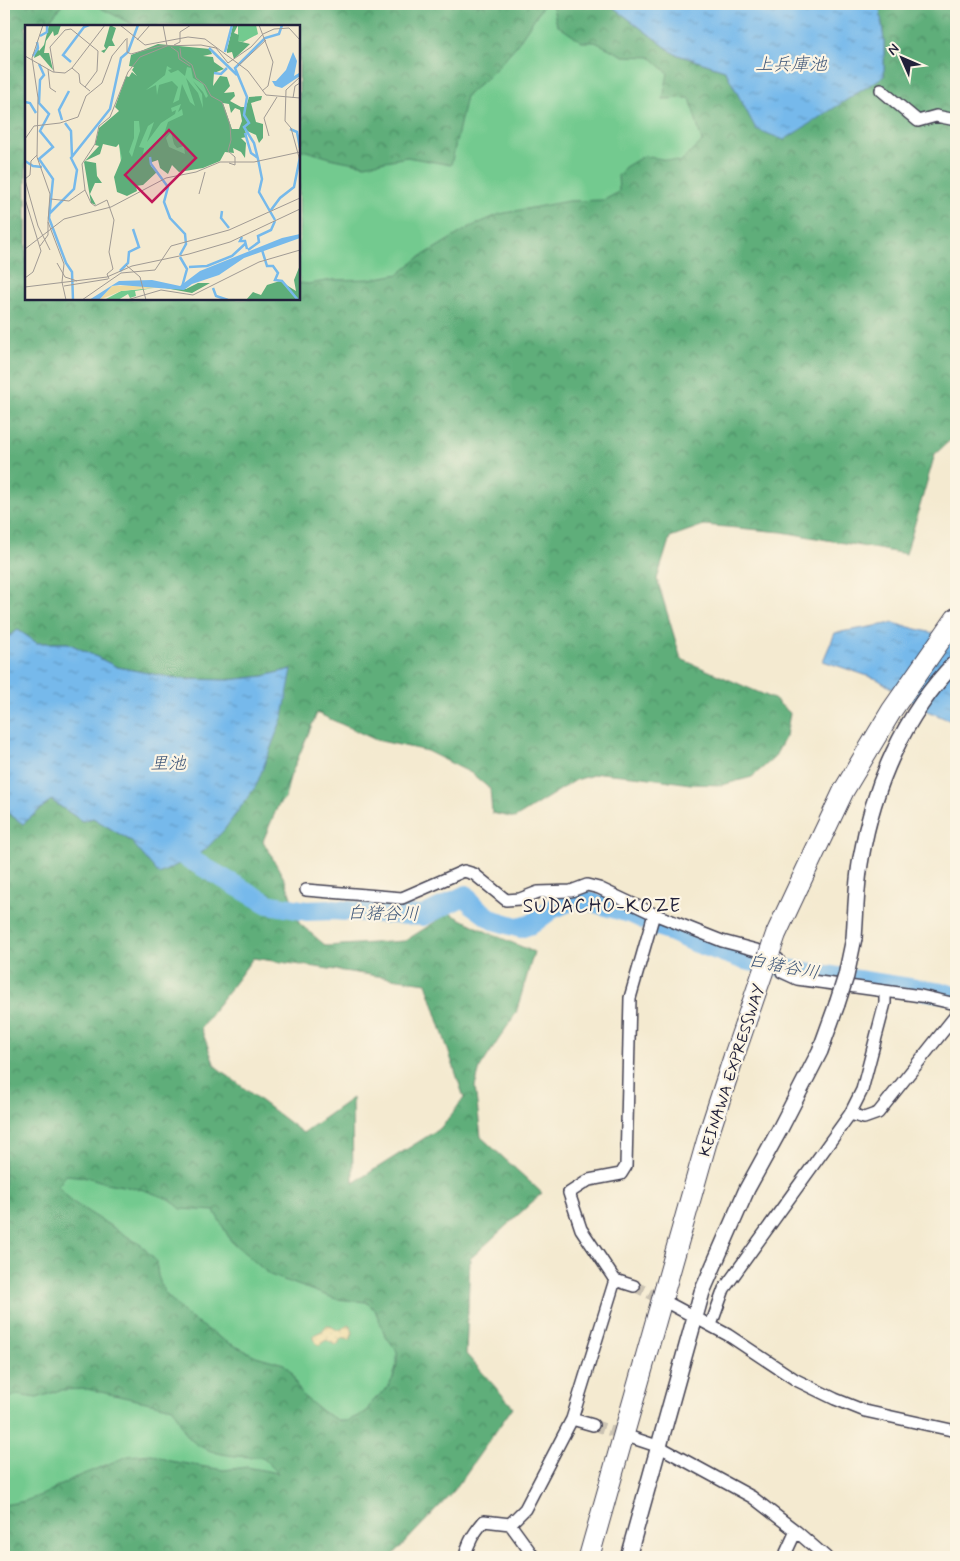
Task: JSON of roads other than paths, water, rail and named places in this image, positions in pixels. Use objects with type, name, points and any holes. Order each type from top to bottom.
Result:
[{"type":"highway","name":"KEINAWA EXPRESSWAY","points":[[588,1557],[710,1130],[776,934],[844,790],[892,710],[954,621]]},
{"type":"street","points":[[881,90],[918,121],[936,116],[956,120]]},
{"type":"street","points":[[628,1557],[660,1447],[694,1318],[714,1262],[746,1189],[780,1129],[820,1051],[846,976],[854,938],[860,860],[866,832],[887,766],[930,691],[956,662]]},
{"type":"street","points":[[306,890],[402,898],[464,871],[474,874],[506,900],[538,892],[571,891],[587,885],[599,888],[654,914],[722,941],[778,959],[781,968],[797,979],[921,996],[956,1004]]},
{"type":"street","points":[[634,1286],[615,1280],[581,1229],[569,1193],[589,1180],[621,1174],[626,1166],[630,998],[654,914]]},
{"type":"street","points":[[711,1325],[724,1289],[850,1114],[862,1090],[884,1003],[885,992]]},
{"type":"street","points":[[850,1114],[864,1118],[878,1113],[956,1015]]},
{"type":"street","points":[[510,1524],[525,1509],[572,1419],[615,1280]]},
{"type":"street","points":[[670,1304],[694,1318],[711,1325],[796,1380],[865,1412],[956,1431]]},
{"type":"street","points":[[572,1419],[593,1426]]},
{"type":"street","points":[[633,1438],[660,1447],[752,1497],[826,1557]]},
{"type":"street","points":[[465,1557],[467,1545],[484,1521],[510,1524],[534,1557]]},
{"type":"street","points":[[784,1557],[796,1531]]},
{"type":"water","name":"上兵庫池","points":[[609,4],[857,4],[880,9],[884,41],[884,76],[784,140],[756,129],[725,70],[675,54]]},
{"type":"water","points":[[893,623],[956,639],[956,723],[927,711],[877,679],[823,661],[835,633]]},
{"type":"water","name":"里池","points":[[18,630],[37,643],[68,643],[117,667],[179,679],[229,680],[264,676],[292,669],[283,716],[256,786],[224,830],[204,851],[159,874],[131,841],[93,818],[82,821],[51,800],[23,824],[4,810],[4,639]]},
{"type":"waterway","name":"白猪谷川","points":[[168,844],[172,849],[268,904],[307,911],[332,910],[423,916],[466,895],[474,906],[493,920],[520,928],[532,924],[552,909],[578,898],[632,914],[691,941],[745,960],[787,969],[948,994],[956,997]]},
{"type":"tunnel","points":[[634,1286],[666,1302]]},
{"type":"tunnel","points":[[593,1425],[627,1436]]},
{"type":"district","name":"SUDACHO-KOZE","points":[[602,905]]}]
